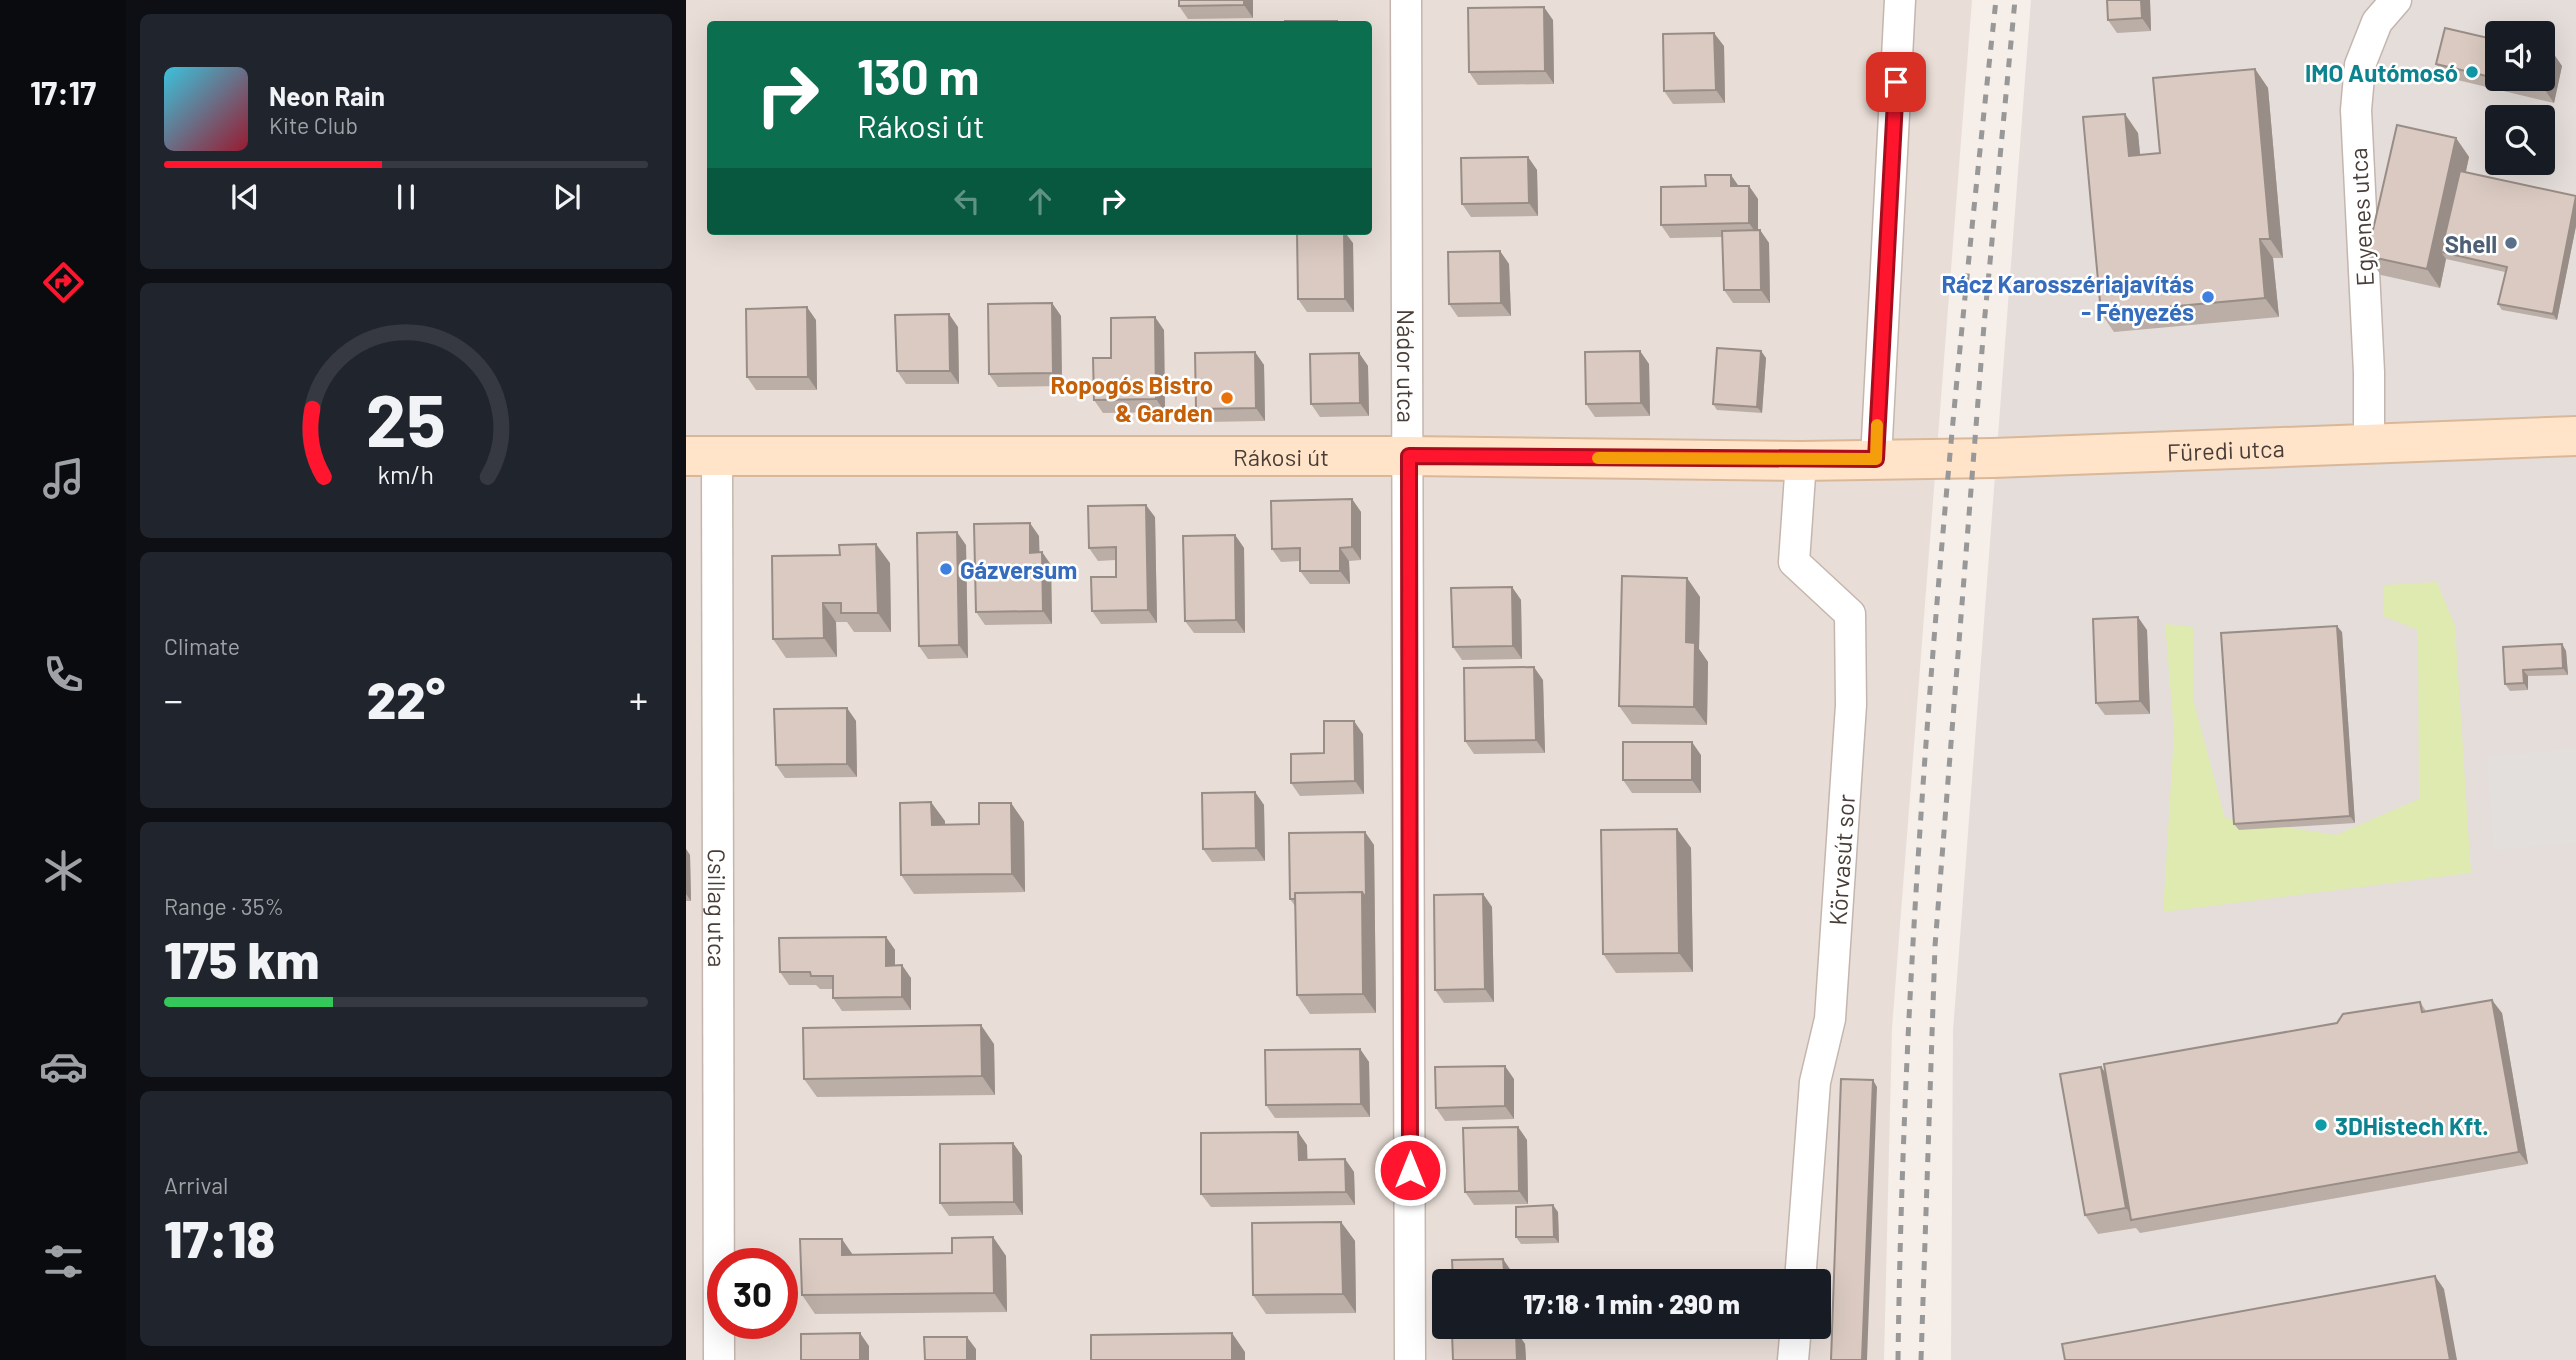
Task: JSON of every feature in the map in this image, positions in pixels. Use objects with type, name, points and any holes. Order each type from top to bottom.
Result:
[{"type":"main road","name":"Füredi utca","points":[[1876,459],[2576,436]]},
{"type":"main road","name":"Rákosi út","points":[[702,456],[1409,456],[1801,461],[1876,459]]},
{"type":"street","name":"Nádor utca","points":[[1406,0],[1410,1360]]},
{"type":"street","points":[[1876,459],[1900,0]]},
{"type":"street","name":"Egyenes utca","points":[[2369,444],[2369,372],[2356,110],[2360,65],[2377,23],[2396,0]]},
{"type":"street","name":"Csillag utca","points":[[702,456],[719,1360]]},
{"type":"street","name":"Körvasút sor","points":[[1801,461],[1794,562],[1850,614],[1851,705],[1830,1019],[1815,1082],[1801,1269]]},
{"type":"street","points":[[1793,1360],[1795,1339]]},
{"type":"shaded area","points":[[686,0],[1972,0],[1892,1028],[1884,1360],[686,1360]]},
{"type":"shaded area","points":[[2031,0],[2576,0],[2576,1360],[1951,1360],[1953,1031]]},
{"type":"shaded area","points":[[2576,749],[2576,843],[2494,850],[2487,756]]},
{"type":"green space","points":[[2437,582],[2455,626],[2471,873],[2163,912],[2174,733],[2165,624],[2193,627],[2193,699],[2225,818],[2336,835],[2419,799],[2418,630],[2383,616],[2384,585]]},
{"type":"building","points":[[1179,0],[1244,0],[1244,5],[1179,6]]},
{"type":"building","points":[[2107,0],[2141,0],[2142,18],[2108,20]]},
{"type":"building","points":[[1544,7],[1545,71],[1469,72],[1468,8]]},
{"type":"building","points":[[2445,28],[2485,37],[2485,76],[2436,64]]},
{"type":"building","points":[[1714,33],[1716,90],[1664,91],[1663,34]]},
{"type":"building","points":[[2255,69],[2270,239],[2260,239],[2265,298],[2101,313],[2083,117],[2125,114],[2129,156],[2160,153],[2153,78]]},
{"type":"building","points":[[2397,125],[2456,138],[2427,269],[2367,256]]},
{"type":"building","points":[[1528,157],[1529,203],[1462,204],[1461,158]]},
{"type":"building","name":"Shell","points":[[2460,171],[2576,196],[2553,314],[2498,304],[2507,267],[2441,252]]},
{"type":"building","points":[[1705,175],[1731,175],[1731,186],[1749,186],[1749,223],[1661,225],[1661,187],[1706,186]]},
{"type":"building","points":[[1760,230],[1761,290],[1724,290],[1722,231]]},
{"type":"building","points":[[1297,235],[1344,235],[1345,299],[1298,299]]},
{"type":"building","points":[[1500,251],[1501,303],[1449,304],[1448,252]]},
{"type":"building","points":[[1052,303],[1053,373],[989,374],[988,304]]},
{"type":"building","points":[[807,307],[808,377],[747,377],[746,309]]},
{"type":"building","points":[[949,314],[950,371],[897,371],[895,315]]},
{"type":"building","points":[[1155,317],[1156,399],[1094,400],[1093,358],[1111,358],[1111,318]]},
{"type":"building","points":[[1717,348],[1761,351],[1757,407],[1713,404]]},
{"type":"building","points":[[1640,351],[1641,403],[1586,404],[1585,352]]},
{"type":"building","points":[[1255,352],[1256,408],[1196,409],[1195,353]]},
{"type":"building","points":[[1359,353],[1360,403],[1311,404],[1310,354]]},
{"type":"building","points":[[1352,499],[1352,547],[1340,548],[1340,571],[1300,571],[1300,548],[1272,549],[1271,501]]},
{"type":"building","points":[[1146,505],[1148,610],[1092,611],[1091,577],[1116,577],[1116,547],[1089,548],[1088,506]]},
{"type":"building","points":[[1030,523],[1030,553],[1042,552],[1043,611],[976,612],[974,524]]},
{"type":"building","points":[[957,532],[959,645],[919,646],[917,533]]},
{"type":"building","points":[[1235,535],[1236,620],[1185,621],[1183,536]]},
{"type":"building","points":[[876,544],[878,613],[841,613],[841,603],[823,603],[824,638],[773,639],[772,556],[840,555],[839,545]]},
{"type":"building","points":[[1622,576],[1687,578],[1686,642],[1695,643],[1694,707],[1619,706]]},
{"type":"building","points":[[1512,587],[1513,646],[1453,647],[1451,588]]},
{"type":"building","points":[[2138,617],[2140,701],[2096,703],[2093,619]]},
{"type":"building","points":[[2337,626],[2350,816],[2234,824],[2221,633]]},
{"type":"building","points":[[2562,644],[2563,668],[2523,670],[2524,683],[2505,684],[2503,647]]},
{"type":"building","points":[[1534,667],[1536,740],[1465,741],[1464,668]]},
{"type":"building","points":[[847,708],[847,764],[776,765],[774,709]]},
{"type":"building","points":[[1324,721],[1354,721],[1355,781],[1291,783],[1291,754],[1324,753]]},
{"type":"building","points":[[1623,742],[1692,742],[1692,780],[1623,780]]},
{"type":"building","points":[[1255,792],[1256,848],[1203,849],[1202,793]]},
{"type":"building","points":[[931,802],[932,825],[979,824],[979,803],[1011,803],[1012,874],[901,875],[900,803]]},
{"type":"building","points":[[1677,829],[1679,953],[1603,954],[1601,830]]},
{"type":"building","points":[[1365,832],[1366,898],[1362,892],[1295,893],[1295,899],[1290,899],[1289,833]]},
{"type":"building","points":[[1362,892],[1363,994],[1297,995],[1295,893]]},
{"type":"building","points":[[1483,894],[1485,989],[1435,990],[1434,895]]},
{"type":"building","points":[[886,937],[886,966],[902,965],[902,997],[833,998],[833,976],[811,976],[810,972],[780,972],[779,938]]},
{"type":"building","name":"3DHistech Kft.","points":[[2492,1000],[2519,1152],[2131,1220],[2104,1064],[2337,1023],[2343,1014],[2420,1002],[2422,1012]]},
{"type":"building","points":[[981,1025],[982,1076],[804,1079],[803,1028]]},
{"type":"building","points":[[1360,1049],[1361,1104],[1266,1105],[1265,1050]]},
{"type":"building","points":[[1505,1066],[1505,1106],[1436,1108],[1435,1067]]},
{"type":"building","points":[[2101,1067],[2126,1208],[2085,1215],[2060,1074]]},
{"type":"building","points":[[1841,1079],[1873,1080],[1862,1360],[1831,1360]]},
{"type":"building","points":[[1518,1127],[1519,1191],[1465,1192],[1463,1128]]},
{"type":"building","points":[[1298,1132],[1299,1160],[1345,1159],[1346,1192],[1201,1194],[1201,1133]]},
{"type":"building","points":[[1013,1143],[1014,1202],[940,1203],[940,1144]]},
{"type":"building","points":[[1553,1205],[1554,1237],[1516,1237],[1516,1207]]},
{"type":"building","points":[[1341,1222],[1343,1294],[1253,1295],[1252,1223]]},
{"type":"building","points":[[993,1237],[994,1293],[802,1295],[800,1239],[842,1239],[842,1255],[952,1253],[952,1238]]},
{"type":"building","points":[[1503,1259],[1504,1269],[1452,1269],[1452,1260]]},
{"type":"building","points":[[2435,1276],[2450,1360],[2065,1360],[2062,1344]]},
{"type":"building","points":[[860,1333],[860,1360],[801,1360],[801,1334]]},
{"type":"building","points":[[1232,1333],[1232,1360],[1091,1360],[1091,1335]]},
{"type":"building","points":[[924,1337],[967,1337],[967,1360],[925,1360]]},
{"type":"building","points":[[1452,1339],[1516,1339],[1517,1360],[1453,1360]]},
{"type":"railway","points":[[1898,1360],[1909,1019],[1931,679],[1961,339],[1996,0]]},
{"type":"railway","points":[[1921,1360],[1935,946],[1984,325],[2015,0]]},
{"type":"slow traffic","points":[[1598,458],[1801,461],[1876,459],[1877,425]]},
{"type":"place","name":"IMO Autómosó","points":[[2472,72]]},
{"type":"place","name":"Shell","points":[[2511,243]]},
{"type":"place","name":"Rácz Karosszériajavítás - Fényezés","points":[[2208,297]]},
{"type":"place","name":"Ropogós Bistro & Garden","points":[[1227,398]]},
{"type":"place","name":"Gázversum","points":[[946,569]]},
{"type":"place","name":"3DHistech Kft.","points":[[2321,1125]]},
{"type":"route","points":[[1410,1170],[1409,456],[1801,461],[1876,459],[1896,82]]}]
